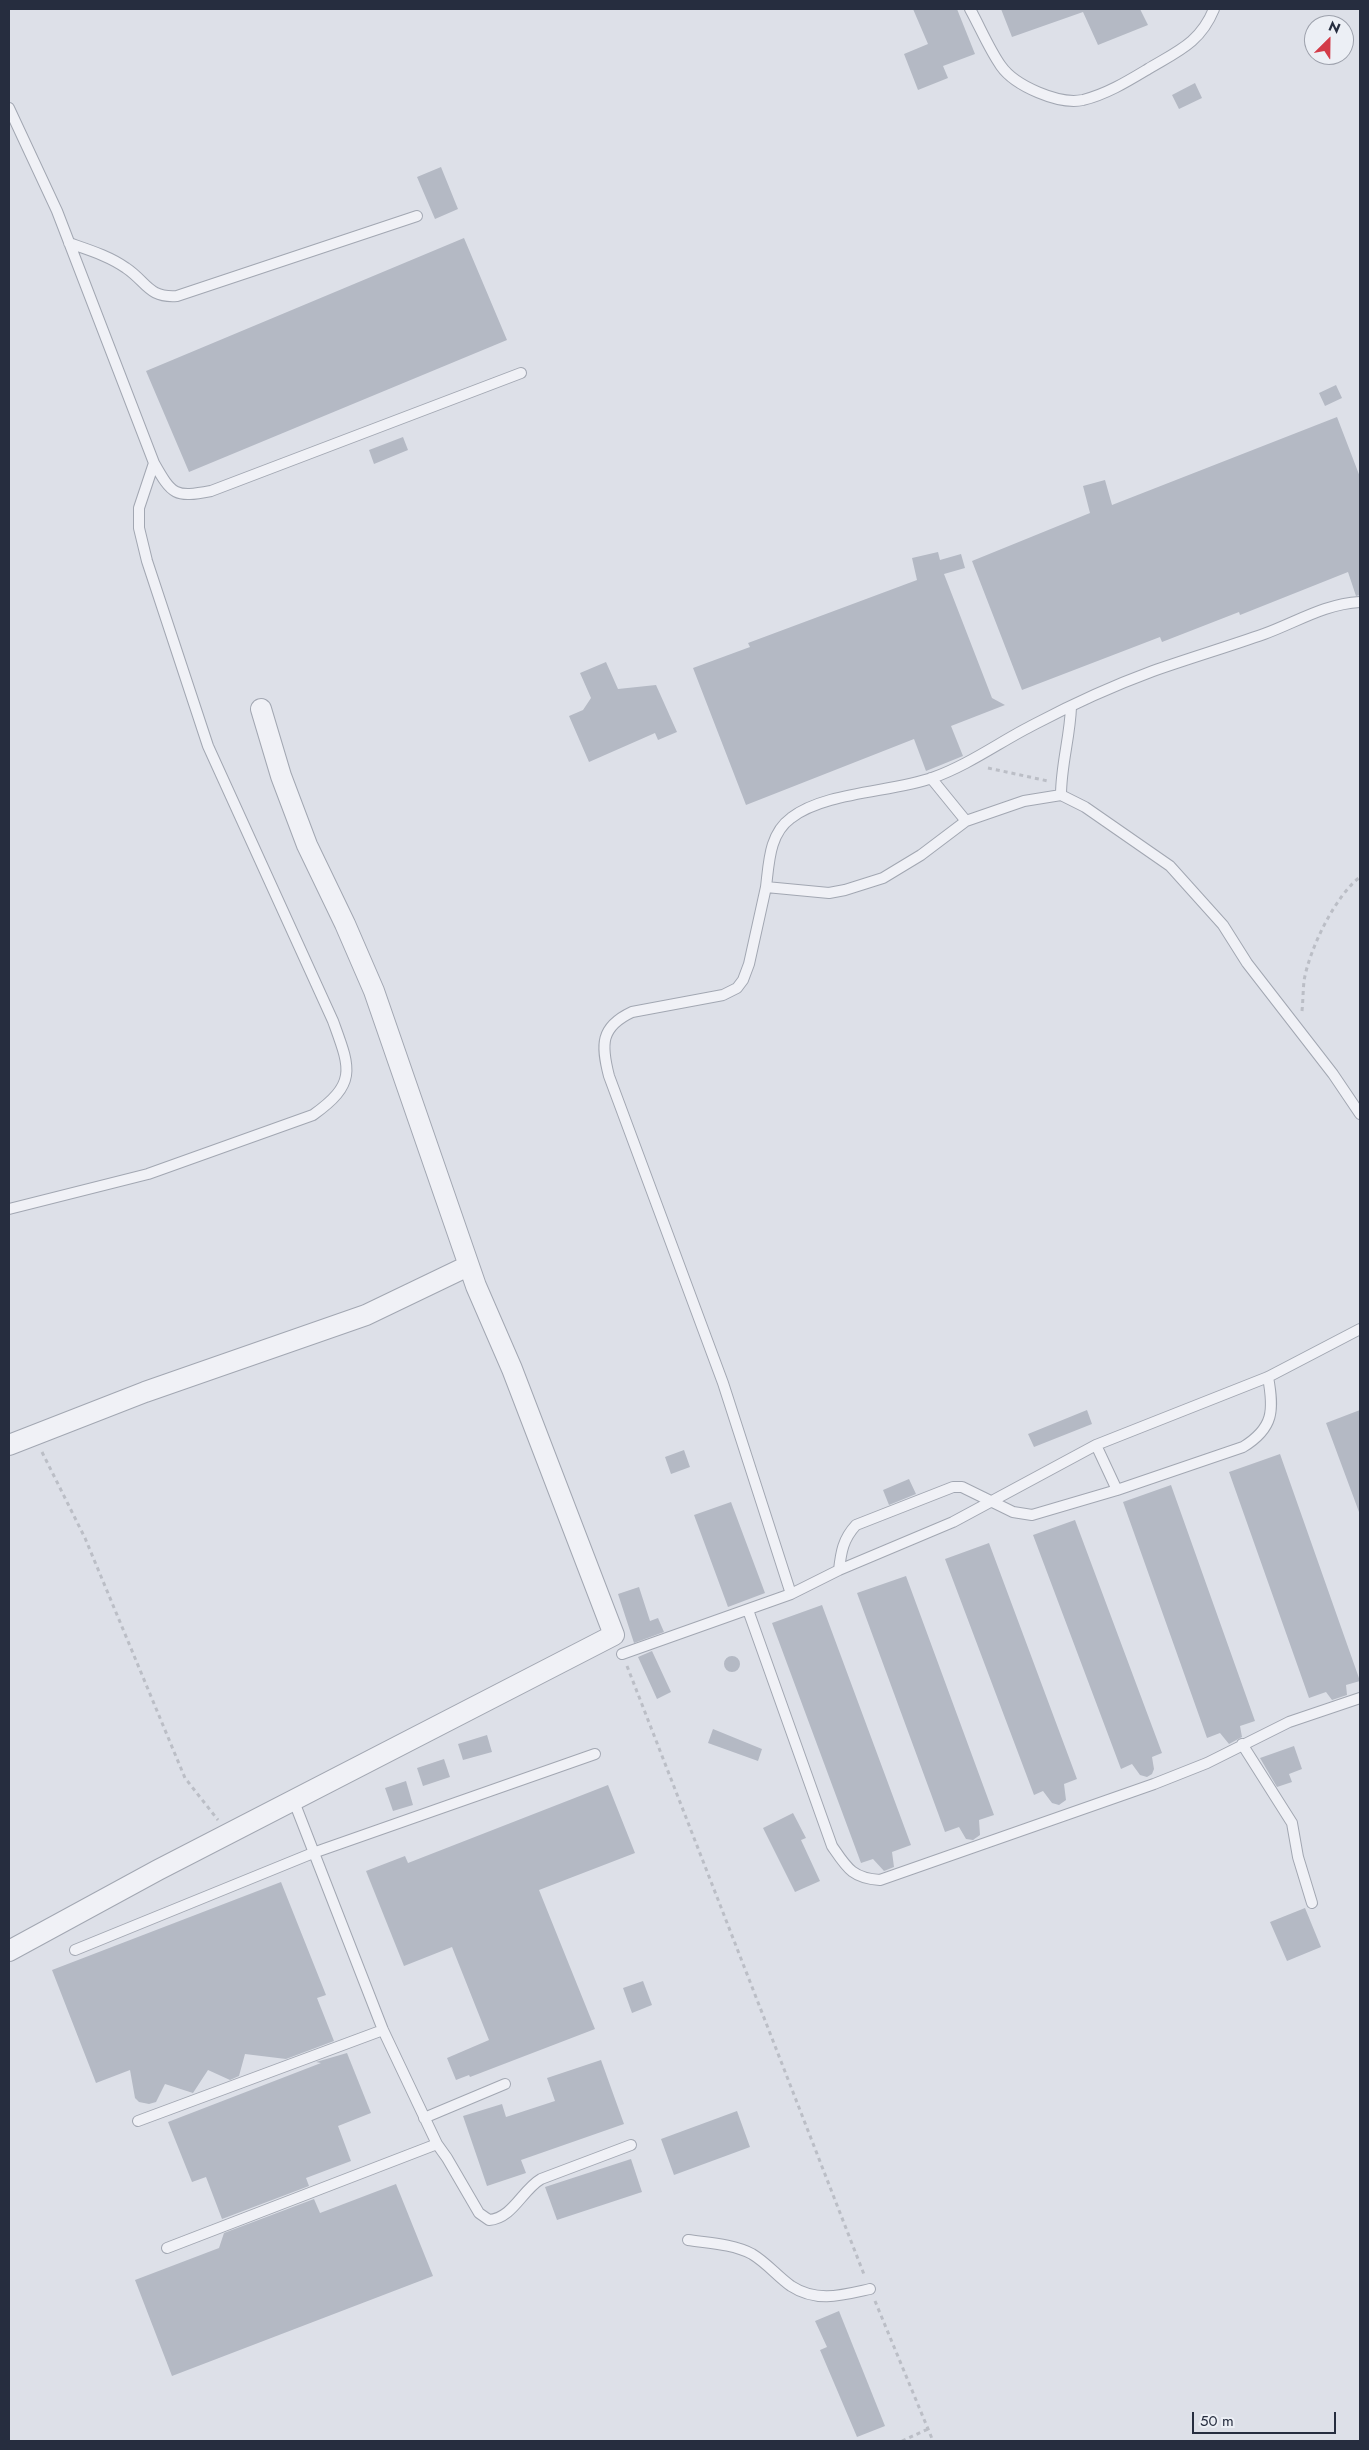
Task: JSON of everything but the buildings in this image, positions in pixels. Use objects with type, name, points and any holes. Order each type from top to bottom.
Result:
[{"type":"street","points":[[9,1951],[293,1799],[614,1635],[512,1370],[468,1266],[374,991],[345,924],[307,845],[281,776],[261,709]]},
{"type":"street","points":[[9,1455],[36,1440],[147,1397],[262,1357],[341,1334],[354,1327],[366,1315],[468,1266]]},
{"type":"street","points":[[9,1445],[36,1440]]},
{"type":"lane","points":[[970,9],[1002,67],[1024,86],[1050,97],[1081,100],[1116,88],[1193,42],[1207,25],[1214,9]]},
{"type":"lane","points":[[9,108],[57,211],[154,464],[166,484],[175,492],[185,496],[211,491],[521,373]]},
{"type":"lane","points":[[69,243],[111,259],[128,268],[151,292],[158,295],[177,296],[416,216]]},
{"type":"lane","points":[[9,1209],[148,1174],[313,1115],[334,1100],[346,1082],[347,1060],[333,1021],[208,746],[147,561],[138,528],[139,508],[154,464]]},
{"type":"lane","points":[[791,1594],[724,1383],[609,1076],[603,1052],[605,1036],[612,1024],[627,1014],[723,995],[736,988],[743,980],[749,964],[766,887],[773,844],[778,831],[801,811],[852,795],[931,778],[968,763],[1035,724],[1151,672],[1266,633],[1321,609],[1344,603],[1360,602]]},
{"type":"lane","points":[[1061,794],[1061,784],[1071,733],[1071,707]]},
{"type":"lane","points":[[931,778],[966,821]]},
{"type":"lane","points":[[766,887],[829,893],[873,881],[922,855],[966,821],[1024,801],[1061,794],[1085,806],[1170,866],[1223,925],[1247,963],[1359,1110]]},
{"type":"lane","points":[[622,1654],[791,1594],[839,1570],[953,1522],[1096,1445],[1268,1377],[1356,1332],[1360,1320]]},
{"type":"lane","points":[[839,1570],[841,1549],[847,1535],[856,1525],[953,1487],[962,1487],[1014,1512],[1032,1515],[1117,1490],[1243,1447],[1257,1438],[1266,1426],[1271,1413],[1272,1400],[1268,1377]]},
{"type":"lane","points":[[1096,1445],[1117,1490]]},
{"type":"lane","points":[[748,1610],[832,1846],[848,1868],[862,1878],[880,1880],[1145,1788],[1207,1763],[1289,1722],[1360,1698]]},
{"type":"lane","points":[[1242,1744],[1292,1823],[1298,1857],[1312,1903]]},
{"type":"lane","points":[[75,1950],[313,1853],[596,1754]]},
{"type":"lane","points":[[293,1799],[383,2030],[437,2144],[447,2158],[478,2214],[489,2220],[504,2215],[515,2206],[531,2186],[541,2179],[631,2145]]},
{"type":"lane","points":[[138,2121],[383,2030]]},
{"type":"lane","points":[[424,2118],[505,2084]]},
{"type":"lane","points":[[167,2248],[437,2144]]},
{"type":"lane","points":[[688,2240],[718,2244],[750,2253],[763,2261],[791,2286],[805,2293],[821,2297],[870,2289]]},
{"type":"path","points":[[968,763],[1061,784]]},
{"type":"path","points":[[1301,1032],[1304,980],[1311,957],[1327,920],[1353,883],[1360,877]]},
{"type":"path","points":[[36,1440],[85,1538],[185,1778],[229,1834]]},
{"type":"path","points":[[622,1654],[870,2289],[933,2441]]},
{"type":"path","points":[[902,2441],[928,2429]]}]
